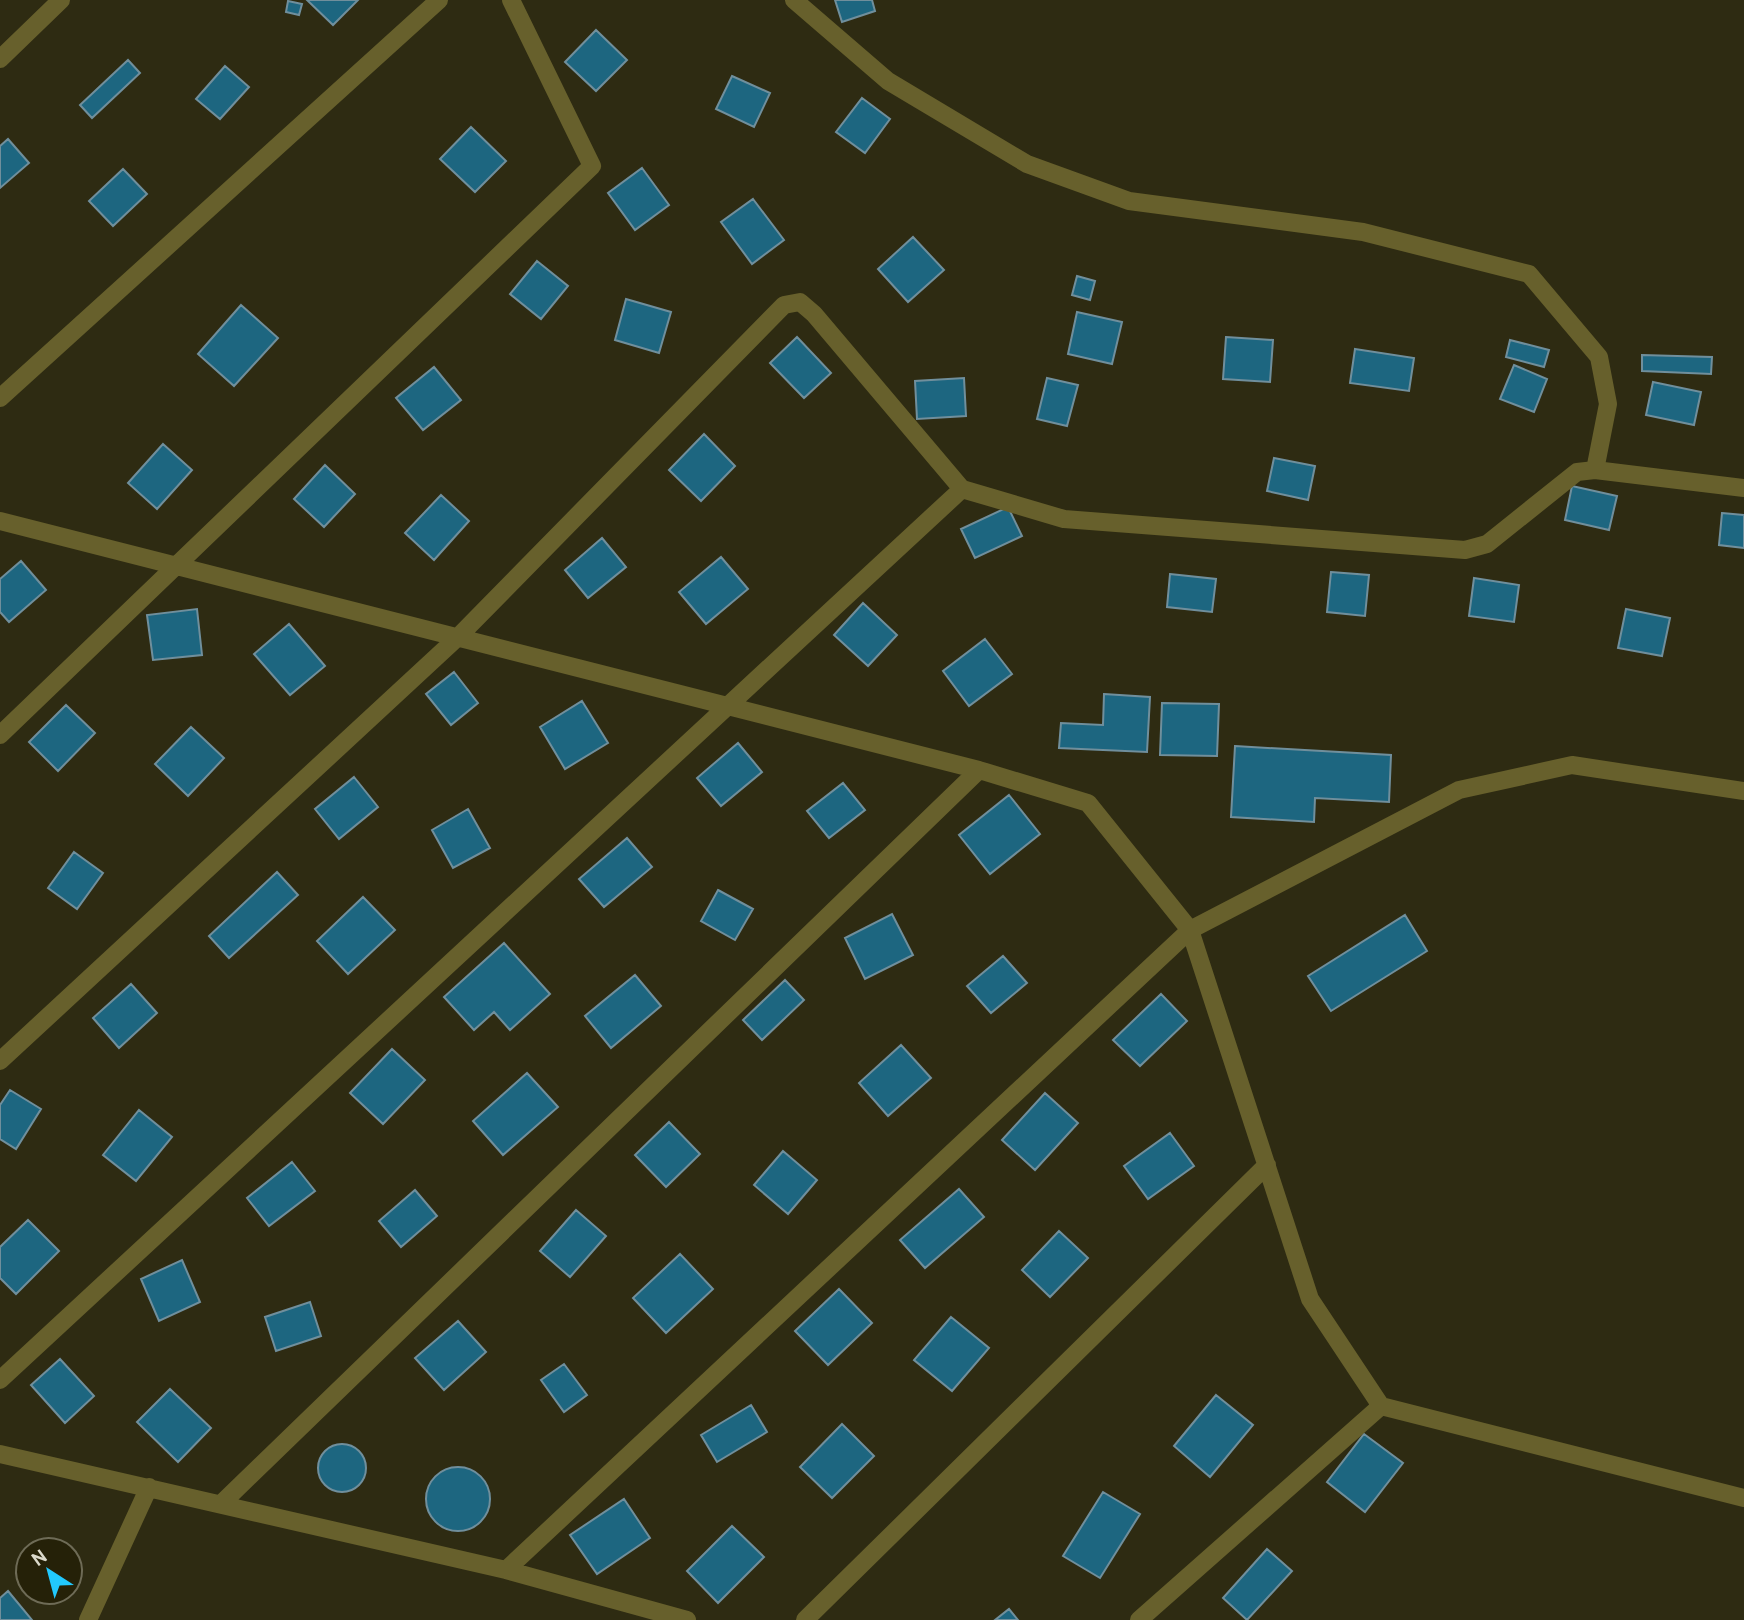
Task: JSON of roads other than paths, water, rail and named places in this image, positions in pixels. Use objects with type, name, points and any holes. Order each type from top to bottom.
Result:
[{"type":"street","points":[[0,59],[61,0]]},
{"type":"street","points":[[0,398],[439,0]]},
{"type":"street","points":[[0,735],[592,166],[511,0]]},
{"type":"street","points":[[794,0],[888,81],[1027,164],[1129,201],[1363,232],[1529,274],[1599,357],[1608,404],[1595,470]]},
{"type":"street","points":[[0,1061],[458,637],[784,305],[800,302],[814,314],[962,489],[1064,519],[1465,550],[1487,544],[1577,472],[1595,470],[1744,488]]},
{"type":"street","points":[[0,1380],[962,489]]},
{"type":"street","points":[[0,521],[979,770],[1088,803],[1190,930],[1310,1300],[1381,1406],[1744,1498]]},
{"type":"street","points":[[506,1570],[1190,930],[1459,790],[1572,765],[1744,791]]},
{"type":"street","points":[[222,1503],[979,770]]},
{"type":"street","points":[[806,1620],[1266,1165]]},
{"type":"street","points":[[1139,1620],[1381,1406]]},
{"type":"street","points":[[0,1454],[506,1570],[687,1620]]},
{"type":"street","points":[[89,1620],[149,1487]]}]
